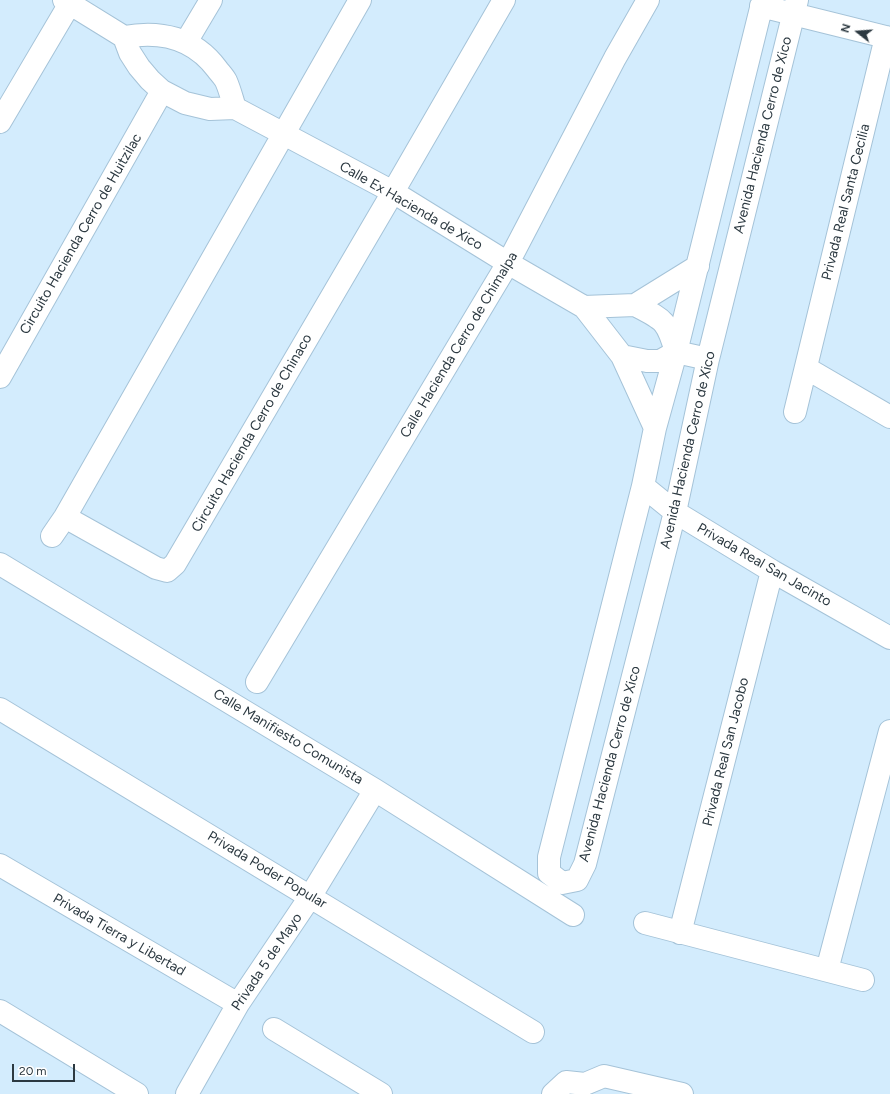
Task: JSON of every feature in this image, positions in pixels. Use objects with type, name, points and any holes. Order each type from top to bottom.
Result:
[{"type":"street","points":[[186,42],[211,0]]},
{"type":"street","points":[[52,536],[65,517],[360,0]]},
{"type":"street","points":[[393,192],[504,0]]},
{"type":"street","name":"Calle Hacienda Cerro de Chimalpa","points":[[257,682],[508,263],[615,58],[648,0]]},
{"type":"street","points":[[0,122],[69,1],[124,37],[130,53],[139,67],[162,91],[185,103],[210,109],[235,108],[226,81],[214,64],[209,58],[186,42],[156,34],[140,34],[124,37]]},
{"type":"street","points":[[762,3],[795,7],[888,38]]},
{"type":"street","name":"Avenida Hacienda Cerro de Xico","points":[[762,3],[698,266],[655,428],[643,486],[549,857],[550,873],[562,883],[577,880],[586,864],[675,512],[708,359],[795,7]]},
{"type":"street","name":"Privada Real Santa Cecilia","points":[[795,412],[888,38]]},
{"type":"street","name":"Circuito Hacienda Cerro de Huitzilac","points":[[0,377],[162,91]]},
{"type":"street","name":"Calle Ex Hacienda de Xico","points":[[235,108],[393,192],[508,263],[584,307],[622,356],[655,428]]},
{"type":"street","name":"Circuito Hacienda Cerro de Chinaco","points":[[65,517],[156,568],[167,571],[175,564],[393,192]]},
{"type":"street","points":[[584,307],[635,305],[698,266]]},
{"type":"street","points":[[635,305],[662,319],[670,331],[676,352]]},
{"type":"street","points":[[622,356],[647,361],[660,361],[676,352],[708,359]]},
{"type":"street","points":[[806,368],[890,417]]},
{"type":"street","name":"Privada Real San Jacinto","points":[[643,486],[675,512],[772,571],[890,638]]},
{"type":"street","name":"Calle Manifiesto Comunista","points":[[0,564],[375,790],[573,915]]},
{"type":"street","name":"Privada Real San Jacobo","points":[[680,932],[772,571]]},
{"type":"street","name":"Privada Poder Popular","points":[[0,709],[533,1032]]},
{"type":"street","points":[[827,970],[890,731]]},
{"type":"street","name":"Privada 5 de Mayo","points":[[187,1094],[238,1004],[310,897],[375,790]]},
{"type":"street","name":"Privada Tierra y Libertad","points":[[0,865],[238,1004]]},
{"type":"street","points":[[645,923],[864,980]]},
{"type":"street","points":[[0,1011],[137,1094]]},
{"type":"street","points":[[274,1029],[381,1094]]},
{"type":"street","points":[[553,1094],[566,1082],[590,1089],[604,1076],[682,1094]]}]
